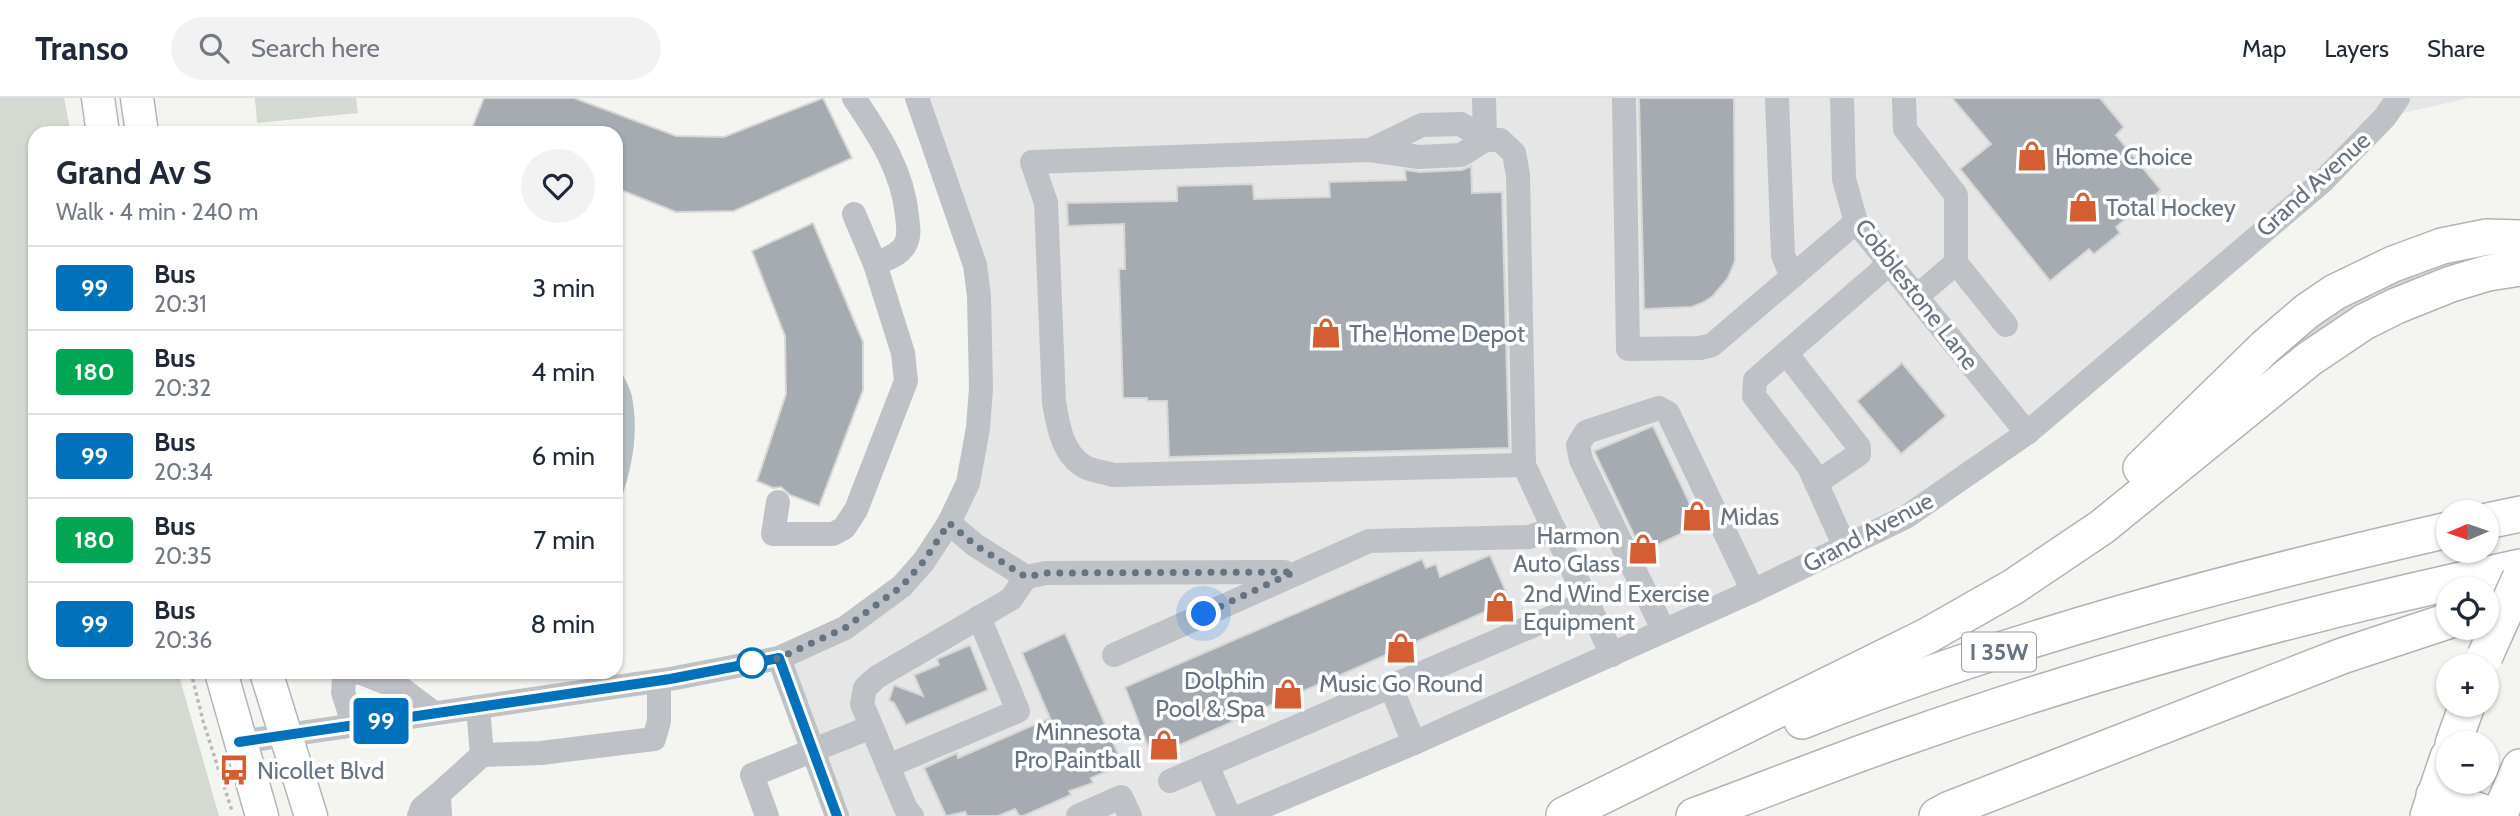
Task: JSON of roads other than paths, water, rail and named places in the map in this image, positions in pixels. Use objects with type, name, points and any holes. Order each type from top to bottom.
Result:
[{"type":"highway","points":[[2013,587],[2093,515],[2265,347],[2307,311],[2335,292],[2393,264],[2442,246],[2487,237],[2520,238]]},
{"type":"highway","points":[[1562,815],[1927,636],[2013,587],[2102,527],[2309,359],[2355,328],[2432,291],[2488,273],[2520,268]]},
{"type":"highway","points":[[2499,518],[2520,514]]},
{"type":"highway","name":"I 35W","points":[[1562,815],[1841,705],[2107,617],[2436,533]]},
{"type":"highway","name":"I 35W","points":[[1694,816],[1898,740],[2116,669],[2260,628],[2520,567]]},
{"type":"highway","points":[[2486,654],[2520,578]]},
{"type":"highway","points":[[2499,608],[2520,604]]},
{"type":"highway","points":[[1937,816],[1950,808],[2342,656],[2436,625]]},
{"type":"highway","points":[[2499,816],[2520,767]]},
{"type":"highway","points":[[2431,806],[2493,816]]},
{"type":"main road","points":[[98,98],[102,126]]},
{"type":"main road","points":[[136,98],[141,126]]},
{"type":"main road","points":[[223,679],[262,816]]},
{"type":"main road","points":[[268,679],[311,816]]},
{"type":"street","points":[[854,98],[899,173],[907,214],[906,243],[895,255],[875,264]]},
{"type":"street","points":[[239,742],[659,681],[779,658],[845,628],[902,586],[924,561],[949,523],[968,484],[978,428],[981,388],[979,296],[975,265],[931,143],[918,98]]},
{"type":"street","points":[[1484,98],[1485,140]]},
{"type":"street","points":[[1623,98],[1628,349],[1700,348],[1712,345],[1856,222]]},
{"type":"street","points":[[1777,98],[1783,255],[1792,277]]},
{"type":"street","name":"Cobblestone Lane","points":[[1842,98],[1844,179],[1856,222],[2027,433]]},
{"type":"street","points":[[1904,98],[1905,129],[1956,195],[1956,263],[2006,325]]},
{"type":"street","name":"Grand Avenue","points":[[1241,816],[1414,743],[1753,591],[1906,517],[2027,433],[2323,181],[2385,117],[2398,98]]},
{"type":"street","points":[[1524,465],[1113,475],[1085,467],[1069,453],[1058,428],[1054,402],[1046,203],[1032,162],[1370,150],[1422,125],[1461,124],[1485,140],[1500,140],[1514,153],[1518,175],[1524,465],[1612,654]]},
{"type":"street","points":[[778,502],[772,534],[833,534],[844,528],[856,510],[906,381],[903,353],[875,264],[854,214]]},
{"type":"street","points":[[1916,297],[1956,263]]},
{"type":"street","points":[[1845,547],[1809,467],[1754,396],[1755,380],[1889,264]]},
{"type":"street","points":[[1786,353],[1859,447],[1858,454],[1816,483]]},
{"type":"street","points":[[1664,631],[1581,460],[1578,445],[1586,432],[1659,408],[1668,412],[1753,591]]},
{"type":"street","points":[[949,523],[975,545],[1026,577],[1046,573],[1294,572]]},
{"type":"street","points":[[1114,655],[1368,541],[1530,537],[1554,529]]},
{"type":"street","points":[[912,816],[862,704],[865,688],[877,677],[1011,599],[1026,577]]},
{"type":"street","points":[[1170,781],[1588,602]]},
{"type":"street","points":[[888,766],[1018,711],[979,617]]},
{"type":"street","points":[[779,658],[837,816]]},
{"type":"street","points":[[345,679],[343,692],[353,724]]},
{"type":"street","points":[[377,679],[402,689],[434,713]]},
{"type":"street","points":[[482,755],[541,753],[654,738],[659,722],[659,681]]},
{"type":"street","points":[[1391,687],[1414,743]]},
{"type":"street","points":[[419,816],[422,808],[440,805],[482,755],[478,706]]},
{"type":"street","points":[[767,816],[752,775],[871,727]]},
{"type":"street","points":[[1207,765],[1229,816]]},
{"type":"street","points":[[1078,816],[1121,797],[1130,816]]},
{"type":"place","name":"Home Choice","points":[[2032,156]]},
{"type":"place","name":"Total Hockey","points":[[2083,207]]},
{"type":"place","name":"The Home Depot","points":[[1326,333]]},
{"type":"place","name":"Midas","points":[[1697,516]]},
{"type":"place","name":"Harmon Auto Glass","points":[[1643,549]]},
{"type":"place","name":"2nd Wind Exercise Equipment","points":[[1500,607]]},
{"type":"place","name":"Music Go Round","points":[[1401,648]]},
{"type":"place","name":"Dolphin Pool & Spa","points":[[1288,694]]},
{"type":"place","name":"Minnesota Pro Paintball","points":[[1164,745]]},
{"type":"place","name":"Nicollet Blvd","points":[[234,770]]}]
